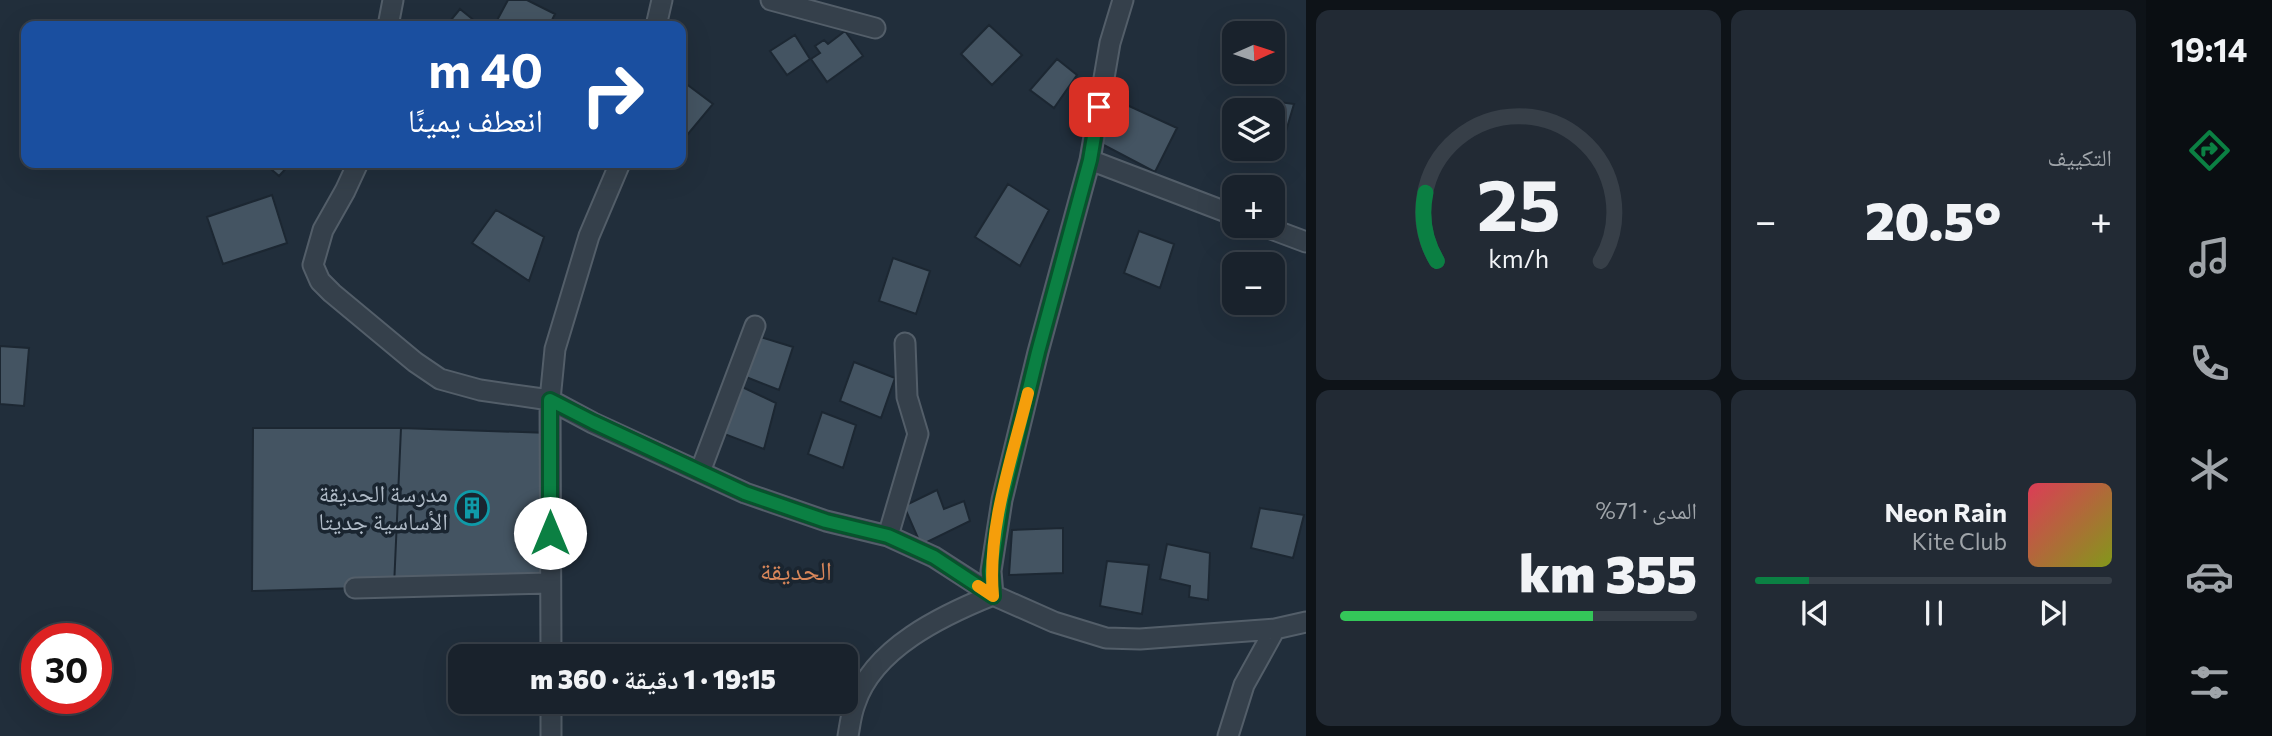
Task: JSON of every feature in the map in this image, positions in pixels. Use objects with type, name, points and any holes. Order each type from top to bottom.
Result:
[{"type":"street","points":[[389,21],[393,0]]},
{"type":"street","points":[[657,21],[662,0]]},
{"type":"street","points":[[771,0],[875,28]]},
{"type":"street","points":[[993,596],[991,571],[1002,500],[1038,352],[1090,160],[1111,43],[1123,0]]},
{"type":"street","points":[[1090,160],[1222,210]]},
{"type":"street","points":[[356,168],[323,230],[313,265],[320,281],[415,362],[440,379],[480,390],[550,400],[745,493],[826,521],[888,536],[934,557],[993,596],[1054,622],[1106,638],[1140,639],[1275,629],[1306,622]]},
{"type":"street","points":[[551,644],[550,400],[555,349],[589,236],[618,168]]},
{"type":"street","points":[[1285,234],[1306,242]]},
{"type":"street","points":[[700,472],[755,326]]},
{"type":"street","points":[[888,536],[918,434],[907,397],[905,343]]},
{"type":"street","points":[[355,588],[550,583]]},
{"type":"street","points":[[848,736],[855,702],[869,677],[888,656],[929,624],[993,596]]},
{"type":"street","points":[[1228,736],[1244,685],[1275,629]]},
{"type":"street","points":[[551,714],[551,736]]},
{"type":"building","points":[[508,0],[527,0],[555,14],[552,21],[497,21]]},
{"type":"building","points":[[460,9],[475,21],[450,21]]},
{"type":"building","points":[[989,25],[1022,55],[992,85],[961,54]]},
{"type":"building","points":[[845,31],[863,56],[827,82],[811,59],[820,53],[815,46],[824,40],[828,44]]},
{"type":"building","points":[[795,35],[810,59],[787,75],[770,51]]},
{"type":"building","points":[[1057,59],[1077,75],[1054,108],[1030,90]]},
{"type":"building","points":[[686,84],[713,104],[686,136]]},
{"type":"building","points":[[1116,100],[1177,128],[1155,172],[1098,142]]},
{"type":"building","points":[[1285,103],[1294,104],[1285,134]]},
{"type":"building","points":[[270,168],[286,168],[279,176]]},
{"type":"building","points":[[1008,184],[1049,210],[1020,266],[975,237]]},
{"type":"building","points":[[272,195],[287,243],[223,264],[207,217]]},
{"type":"building","points":[[496,210],[544,237],[529,281],[472,243]]},
{"type":"building","points":[[1139,231],[1174,244],[1160,288],[1124,273]]},
{"type":"building","points":[[893,258],[930,271],[916,314],[879,301]]},
{"type":"building","points":[[757,336],[793,347],[779,390],[741,375]]},
{"type":"building","points":[[0,346],[29,348],[24,406],[0,404]]},
{"type":"building","points":[[854,362],[895,378],[881,418],[840,401]]},
{"type":"building","points":[[738,385],[776,403],[764,449],[719,432]]},
{"type":"building","points":[[822,412],[856,425],[843,468],[808,454]]},
{"type":"building","points":[[253,428],[401,428],[394,587],[252,591]]},
{"type":"building","name":"مدرسة الحديقة الأساسية جديتا","points":[[401,428],[550,433],[542,583],[394,587]]},
{"type":"building","points":[[937,490],[944,509],[964,501],[970,521],[921,545],[904,506]]},
{"type":"building","points":[[1260,508],[1304,515],[1293,558],[1251,548]]},
{"type":"building","points":[[1063,528],[1063,573],[1009,575],[1012,530]]},
{"type":"building","points":[[1167,544],[1210,553],[1208,600],[1189,597],[1190,586],[1160,579]]},
{"type":"building","points":[[1107,561],[1149,565],[1142,614],[1100,606]]},
{"type":"slow traffic","points":[[978,586],[993,596],[991,571],[1002,500],[1028,393]]},
{"type":"place","name":"مدرسة الحديقة الأساسية جديتا","points":[[472,508]]},
{"type":"district","name":"الحديقة","points":[[796,571]]},
{"type":"route","points":[[550,533],[550,400],[745,493],[826,521],[888,536],[934,557],[993,596],[991,571],[1002,500],[1038,352],[1090,160],[1099,107]]}]
